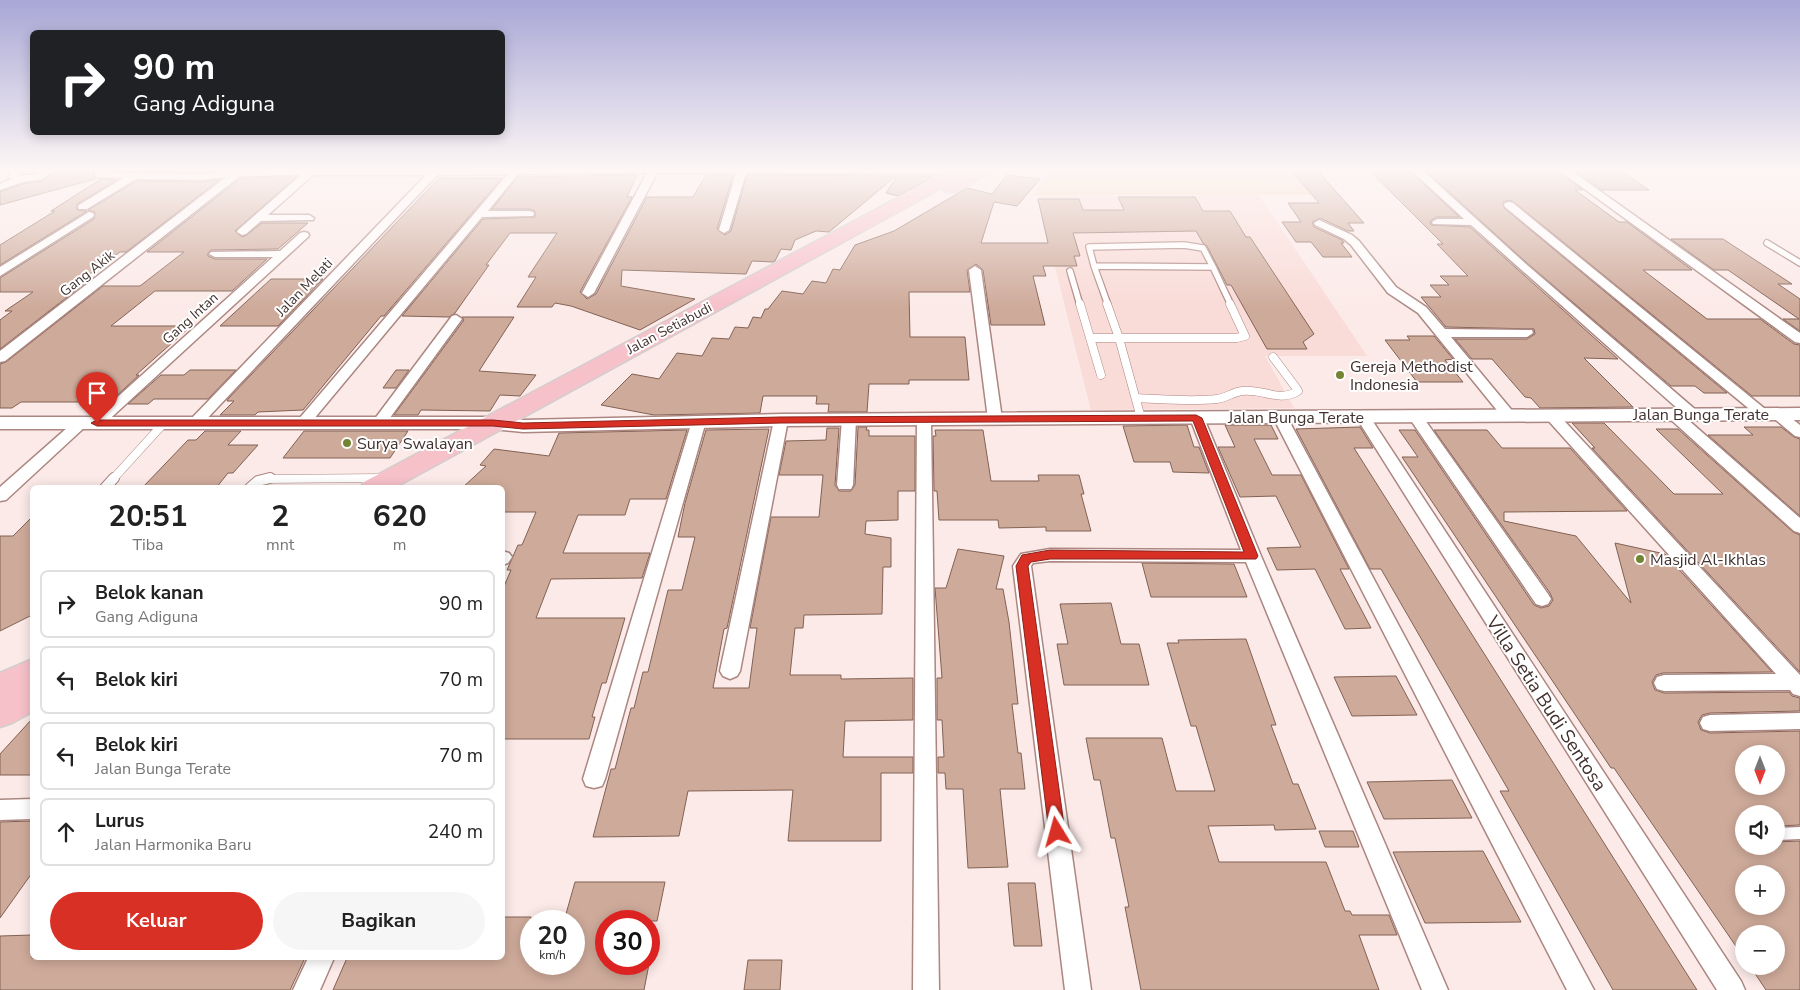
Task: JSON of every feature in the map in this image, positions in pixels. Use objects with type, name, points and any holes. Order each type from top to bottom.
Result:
[{"type":"main road","name":"Jalan Setiabudi","points":[[382,483],[888,215]]},
{"type":"main road","name":"Jalan Setiabudi","points":[[416,485],[894,215]]},
{"type":"main road","points":[[0,688],[30,672]]},
{"type":"main road","points":[[0,714],[30,697]]},
{"type":"street","points":[[0,272],[80,215]]},
{"type":"street","name":"Gang Akik","points":[[0,358],[182,215]]},
{"type":"street","points":[[242,232],[261,215]]},
{"type":"street","name":"Jalan Melati","points":[[195,423],[393,215]]},
{"type":"street","points":[[303,423],[479,215]]},
{"type":"street","points":[[588,293],[630,215]]},
{"type":"street","points":[[724,230],[728,215]]},
{"type":"street","points":[[1465,215],[1683,414],[1800,527]]},
{"type":"street","points":[[1522,215],[1770,414],[1800,433]]},
{"type":"street","points":[[1627,215],[1800,339]]},
{"type":"street","points":[[258,218],[309,218]]},
{"type":"street","points":[[1436,222],[1472,222]]},
{"type":"street","points":[[1320,223],[1348,237],[1355,243],[1392,290],[1422,310],[1509,416]]},
{"type":"street","name":"Gang Intan","points":[[0,496],[89,423],[304,236]]},
{"type":"street","points":[[216,254],[283,254]]},
{"type":"street","points":[[975,270],[994,419]]},
{"type":"street","points":[[379,423],[456,320]]},
{"type":"street","points":[[1442,333],[1527,334]]},
{"type":"street","name":"Jalan Bunga Terate","points":[[0,423],[493,423],[523,426],[849,419],[1800,414]]},
{"type":"street","points":[[1551,415],[1798,685]]},
{"type":"street","points":[[1415,416],[1542,599]]},
{"type":"street","points":[[1280,417],[1581,990]]},
{"type":"street","name":"Villa Setia Budi Sentosa","points":[[1363,417],[1732,990]]},
{"type":"street","points":[[1196,418],[1252,556],[1435,990]]},
{"type":"street","points":[[845,485],[849,419]]},
{"type":"street","points":[[924,419],[926,990]]},
{"type":"street","points":[[730,671],[781,420]]},
{"type":"street","points":[[594,779],[699,421]]},
{"type":"street","points":[[1078,990],[1022,566],[1027,558],[1050,555],[1252,556]]},
{"type":"street","points":[[1664,683],[1798,685]]},
{"type":"street","points":[[1710,723],[1800,721]]},
{"type":"street","points":[[0,810],[30,809]]},
{"type":"street","points":[[306,990],[320,960]]},
{"type":"lane","points":[[1767,243],[1800,263]]},
{"type":"lane","points":[[1090,338],[1119,338],[1236,338],[1245,336],[1203,248],[1184,245],[1089,246],[1088,249],[1119,338],[1141,418]]},
{"type":"lane","points":[[1094,266],[1213,267]]},
{"type":"lane","points":[[1070,271],[1101,375]]},
{"type":"lane","points":[[1136,398],[1214,400],[1227,398],[1242,392],[1282,397],[1293,395],[1298,391],[1297,389],[1273,357]]},
{"type":"lane","points":[[108,485],[164,423]]},
{"type":"lane","points":[[253,485],[258,481],[270,478],[382,483]]},
{"type":"lane","points":[[1785,834],[1800,833]]},
{"type":"shaded area","points":[[1042,215],[1273,215],[1367,356],[1265,356],[1294,408],[1091,410]]},
{"type":"building","points":[[48,215],[80,215],[0,265],[0,245]]},
{"type":"building","points":[[95,215],[174,215],[126,252],[120,252],[76,284],[84,284],[0,349],[0,320],[12,311],[5,311],[33,292],[0,292],[0,278],[94,219]]},
{"type":"building","points":[[194,215],[253,215],[235,231],[242,237],[262,223],[308,223],[278,249],[211,250],[208,256],[215,259],[267,259],[232,291],[155,291],[111,326],[191,326],[136,375],[139,375],[110,402],[21,402],[12,408],[0,408],[0,364],[6,362],[103,286],[140,286],[184,252],[147,252]]},
{"type":"building","points":[[403,215],[470,215],[384,316],[381,316],[303,410],[258,412],[255,415],[220,415],[234,401],[227,401]]},
{"type":"building","points":[[535,215],[622,215],[580,292],[587,299],[596,294],[637,215],[721,215],[717,229],[725,235],[731,231],[736,215],[849,215],[829,232],[816,231],[795,240],[791,250],[781,249],[773,262],[752,261],[746,274],[622,270],[621,286],[695,299],[640,330],[571,306],[555,303],[552,307],[517,307],[536,277],[528,277],[557,233],[510,233],[486,265],[489,265],[455,313],[449,317],[402,316],[483,219],[535,217]]},
{"type":"building","points":[[921,215],[990,215],[981,243],[1048,243],[1042,215],[1233,215],[1246,237],[1250,237],[1314,334],[1303,342],[1307,349],[1267,349],[1231,285],[1227,285],[1207,246],[1196,231],[1073,233],[1080,256],[1074,256],[1077,266],[1043,266],[1046,276],[1033,276],[1045,325],[991,325],[983,270],[976,264],[967,270],[970,292],[909,292],[910,337],[965,337],[969,380],[909,380],[909,384],[869,384],[867,412],[828,412],[829,404],[816,404],[817,396],[763,396],[760,413],[654,415],[601,405],[632,374],[659,379],[677,353],[702,356],[712,338],[729,339],[735,327],[748,328],[753,317],[761,318],[765,309],[768,309],[782,291],[803,294],[812,281],[826,283],[833,269],[840,270],[855,245],[894,231]]},
{"type":"building","points":[[1296,215],[1357,215],[1364,223],[1348,223],[1354,231],[1348,231],[1320,218],[1312,222],[1314,227],[1342,240],[1344,243],[1341,243],[1352,257],[1323,257],[1311,242],[1296,242],[1282,222],[1301,222]]},
{"type":"building","points":[[1414,215],[1457,215],[1459,217],[1436,217],[1430,221],[1431,225],[1470,227],[1618,359],[1584,358],[1633,407],[1540,408],[1531,398],[1525,397],[1492,359],[1472,359],[1455,339],[1527,339],[1535,334],[1534,329],[1446,327],[1421,297],[1441,297],[1430,285],[1449,285],[1440,276],[1468,276],[1437,244],[1443,244]]},
{"type":"building","points":[[1475,215],[1513,215],[1727,393],[1704,393],[1695,386],[1671,386],[1527,263]]},
{"type":"building","points":[[1530,215],[1610,215],[1619,222],[1627,222],[1692,270],[1643,270],[1707,319],[1760,319],[1794,344],[1800,345],[1800,396],[1752,396]]},
{"type":"building","points":[[1671,239],[1723,239],[1792,284],[1778,284],[1800,299],[1800,331],[1783,319],[1799,319],[1728,270],[1714,270]]},
{"type":"building","points":[[271,279],[323,279],[278,326],[220,326]]},
{"type":"building","points":[[462,317],[514,317],[479,371],[536,375],[520,396],[500,395],[490,411],[421,410],[418,415],[394,415],[464,320]]},
{"type":"building","points":[[1407,336],[1434,336],[1453,359],[1445,360],[1463,382],[1417,382],[1385,340],[1410,340]]},
{"type":"building","points":[[190,370],[236,370],[208,399],[154,399],[148,404],[128,404],[161,375],[184,375]]},
{"type":"building","points":[[396,370],[409,370],[396,388],[383,388]]},
{"type":"building","points":[[1572,423],[1604,423],[1674,494],[1723,494],[1656,429],[1678,429],[1793,532],[1800,535],[1800,672],[1592,448],[1595,448]]},
{"type":"building","points":[[1187,425],[1194,447],[1199,447],[1209,473],[1173,472],[1170,462],[1134,462],[1123,426]]},
{"type":"building","points":[[1225,425],[1271,425],[1278,439],[1254,439],[1272,475],[1301,475],[1349,569],[1340,569],[1371,628],[1345,629],[1315,569],[1277,570],[1267,548],[1301,547],[1276,496],[1240,497],[1218,447],[1235,447]]},
{"type":"building","points":[[858,427],[867,427],[866,430],[869,430],[869,436],[915,436],[915,491],[898,491],[898,520],[866,521],[865,534],[891,538],[891,567],[883,567],[882,614],[804,615],[803,628],[795,628],[790,675],[841,675],[841,679],[913,678],[913,720],[845,721],[843,757],[913,757],[913,773],[881,773],[881,841],[788,841],[793,790],[688,791],[679,836],[593,837],[611,769],[615,769],[631,708],[634,708],[643,672],[648,672],[668,590],[682,590],[695,537],[678,537],[685,503],[706,430],[769,429],[727,628],[724,629],[713,688],[749,688],[757,628],[750,628],[771,517],[819,517],[823,475],[779,475],[786,441],[826,440],[827,428],[839,428],[835,485],[839,491],[851,491],[855,485]]},
{"type":"building","points":[[1360,427],[1373,448],[1354,448],[1697,990],[1613,990],[1500,791],[1509,791],[1381,569],[1370,569],[1296,429]]},
{"type":"building","points":[[1744,427],[1781,427],[1794,437],[1800,439],[1800,516],[1708,435],[1753,435]]},
{"type":"building","points":[[687,430],[666,499],[630,499],[625,515],[578,515],[563,553],[650,553],[642,578],[551,579],[536,618],[625,618],[606,683],[602,683],[592,717],[595,717],[589,739],[505,739],[505,584],[511,570],[507,570],[518,545],[522,545],[536,512],[505,512],[505,485],[465,485],[486,466],[480,465],[494,449],[549,456],[559,433]]},
{"type":"building","points":[[935,430],[983,430],[991,481],[1039,481],[1038,475],[1079,475],[1084,494],[1081,494],[1091,531],[1046,531],[1046,527],[999,528],[998,520],[939,520],[937,491],[934,491],[933,436],[936,436]]},
{"type":"building","points":[[1399,430],[1415,430],[1534,605],[1541,608],[1549,606],[1553,600],[1550,593],[1434,430],[1487,430],[1502,448],[1570,448],[1627,511],[1504,512],[1504,521],[1576,536],[1631,603],[1615,543],[1665,554],[1772,672],[1663,673],[1656,675],[1652,682],[1655,690],[1664,693],[1789,692],[1792,696],[1800,698],[1800,711],[1710,713],[1702,715],[1698,722],[1701,730],[1710,733],[1800,731],[1800,825],[1785,826],[1785,805],[1735,805],[1735,855],[1785,855],[1785,842],[1800,841],[1800,990],[1766,990],[1756,975],[1785,975],[1785,925],[1735,925],[1735,945],[1614,768],[1611,768],[1402,457],[1418,457]]},
{"type":"building","points":[[205,431],[241,431],[228,445],[258,445],[233,473],[228,473],[218,485],[145,485],[188,440],[196,440]]},
{"type":"building","name":"Surya Swalayan","points":[[304,431],[408,431],[390,458],[283,458]]},
{"type":"building","points":[[30,519],[30,616],[0,631],[0,536],[13,536]]},
{"type":"building","points":[[958,549],[1004,556],[996,589],[1003,589],[1009,622],[1018,704],[1012,704],[1025,789],[1000,789],[1008,867],[968,868],[963,789],[946,789],[945,773],[938,773],[938,757],[944,757],[942,720],[937,720],[937,678],[942,678],[935,588],[946,588]]},
{"type":"building","points":[[1142,563],[1234,564],[1247,597],[1151,597]]},
{"type":"building","points":[[1111,603],[1121,644],[1139,644],[1149,685],[1064,685],[1057,644],[1068,644],[1060,604]]},
{"type":"building","points":[[1246,639],[1276,725],[1271,725],[1293,784],[1298,784],[1316,829],[1275,830],[1274,825],[1208,826],[1219,862],[1326,862],[1345,911],[1350,911],[1352,915],[1389,915],[1397,935],[1359,935],[1379,990],[1141,990],[1125,907],[1129,907],[1115,838],[1111,838],[1100,780],[1094,780],[1086,738],[1162,738],[1176,791],[1215,791],[1196,726],[1191,726],[1167,643],[1179,643],[1178,640]]},
{"type":"building","points":[[1396,676],[1417,715],[1352,716],[1334,677]]},
{"type":"building","points":[[30,721],[30,775],[0,775],[0,754]]},
{"type":"building","points":[[1452,780],[1472,818],[1384,819],[1367,782]]},
{"type":"building","points":[[30,821],[30,876],[0,918],[0,822]]},
{"type":"building","points":[[1319,831],[1353,831],[1359,847],[1325,847]]},
{"type":"building","points":[[1483,851],[1521,922],[1425,923],[1393,852]]},
{"type":"building","points":[[575,882],[665,882],[659,910],[595,910],[595,975],[647,975],[644,990],[333,990],[346,960],[505,960],[505,917],[520,917],[520,975],[585,975],[585,910],[567,910]]},
{"type":"building","points":[[1008,883],[1035,883],[1042,946],[1014,946]]},
{"type":"building","points":[[30,935],[30,960],[304,960],[290,990],[0,990],[0,936]]},
{"type":"building","points":[[748,960],[782,960],[780,990],[744,990]]},
{"type":"place","name":"Gereja Methodist Indonesia","points":[[1340,375]]},
{"type":"place","name":"Surya Swalayan","points":[[347,443]]},
{"type":"place","name":"Masjid Al-Ikhlas","points":[[1640,559]]},
{"type":"route","points":[[97,423],[493,423],[523,426],[781,420],[1196,418],[1252,556],[1036,555],[1027,558],[1022,566],[1057,832]]}]
